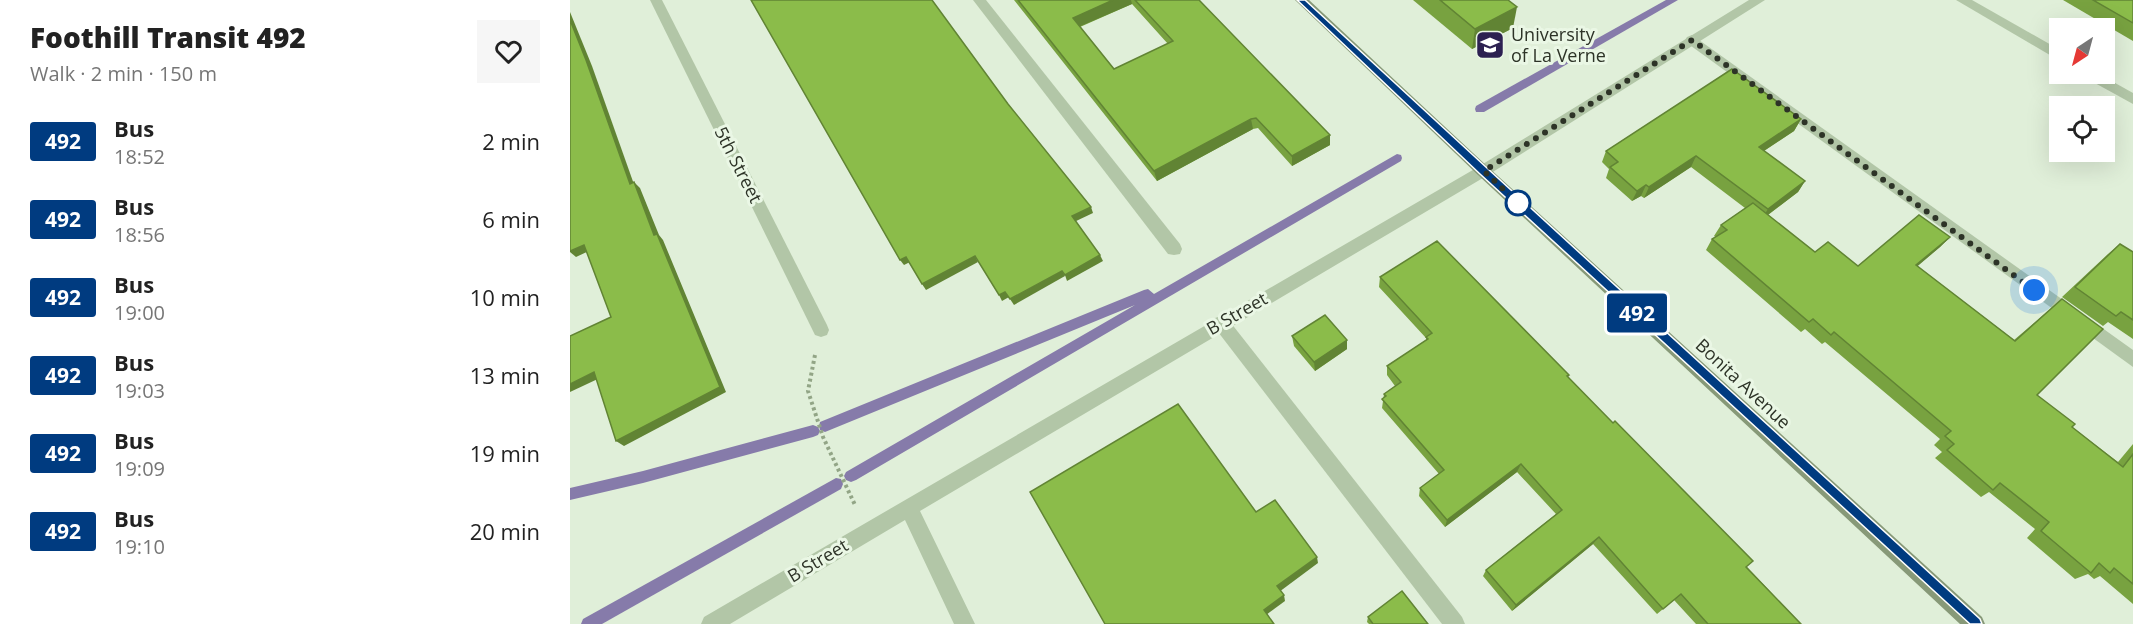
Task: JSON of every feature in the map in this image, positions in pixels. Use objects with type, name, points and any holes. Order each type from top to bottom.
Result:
[{"type":"main road","name":"Bonita Avenue","points":[[1301,0],[1975,624]]},
{"type":"street","name":"5th Street","points":[[656,0],[821,330]]},
{"type":"street","points":[[979,0],[1174,249]]},
{"type":"street","name":"B Street","points":[[711,624],[1221,323],[1484,171],[1759,0]]},
{"type":"street","points":[[1962,0],[2049,50]]},
{"type":"street","points":[[1692,40],[2133,360]]},
{"type":"street","points":[[2107,84],[2133,99]]},
{"type":"street","points":[[1221,323],[1455,624]]},
{"type":"street","points":[[908,507],[965,624]]},
{"type":"path","points":[[810,375],[808,391],[815,415],[856,506]]},
{"type":"building","points":[[751,0],[932,0],[1008,104],[1091,207],[1072,216],[1100,255],[1065,275],[1062,271],[1010,299],[1005,292],[999,295],[975,256],[922,284],[906,257],[900,260]]},
{"type":"building","points":[[1018,0],[1113,0],[1073,18],[1114,69],[1173,41],[1135,0],[1199,0],[1330,135],[1292,156],[1256,118],[1251,119],[1154,171]]},
{"type":"building","points":[[1440,0],[1508,0],[1517,7],[1475,29]]},
{"type":"building","points":[[2093,0],[2133,0],[2133,23]]},
{"type":"building","points":[[570,20],[630,184],[634,182],[654,235],[657,234],[720,387],[616,441],[594,372],[570,384],[570,336],[611,317],[584,245],[570,251]]},
{"type":"building","points":[[1732,69],[1801,119],[1759,147],[1805,181],[1768,209],[1696,156],[1649,187],[1646,185],[1637,191],[1610,167],[1618,162],[1606,151]]},
{"type":"building","points":[[1753,203],[1815,252],[1828,242],[1858,266],[1919,215],[1950,237],[1916,265],[2015,341],[2062,299],[2103,329],[2037,395],[2075,424],[2072,427],[2123,467],[2133,454],[2133,584],[2114,568],[2110,573],[2099,563],[2091,573],[2041,531],[2049,522],[2000,483],[1993,490],[1947,450],[1954,444],[1945,436],[1951,431],[1834,332],[1831,335],[1813,319],[1809,322],[1712,239],[1727,230],[1721,225]]},
{"type":"building","points":[[1437,241],[1613,423],[1615,421],[1753,561],[1746,567],[1801,624],[1708,624],[1681,594],[1663,609],[1599,537],[1516,605],[1486,570],[1562,510],[1521,464],[1447,520],[1420,488],[1444,470],[1382,399],[1386,396],[1384,394],[1401,382],[1387,366],[1428,339],[1426,337],[1432,333],[1380,277]]},
{"type":"building","points":[[2120,244],[2133,252],[2133,320],[2121,312],[2116,316],[2075,287]]},
{"type":"building","points":[[1325,315],[1347,340],[1314,362],[1292,336]]},
{"type":"building","points":[[1178,404],[1256,512],[1275,500],[1317,557],[1277,586],[1284,595],[1264,610],[1274,624],[1105,624],[1030,492]]},
{"type":"building","points":[[1402,591],[1428,624],[1373,624],[1368,617]]},
{"type":"waterway","points":[[1480,109],[1673,0]]},
{"type":"waterway","points":[[851,476],[1397,158]]},
{"type":"waterway","points":[[825,426],[1148,294]]},
{"type":"waterway","points":[[570,494],[643,477],[813,431]]},
{"type":"waterway","points":[[588,624],[836,484]]},
{"type":"bus line","name":"492","points":[[1301,0],[1975,624]]},
{"type":"place","name":"University of La Verne","points":[[1490,45]]},
{"type":"route","points":[[1518,203],[1484,171],[1692,40],[2034,290]]}]
